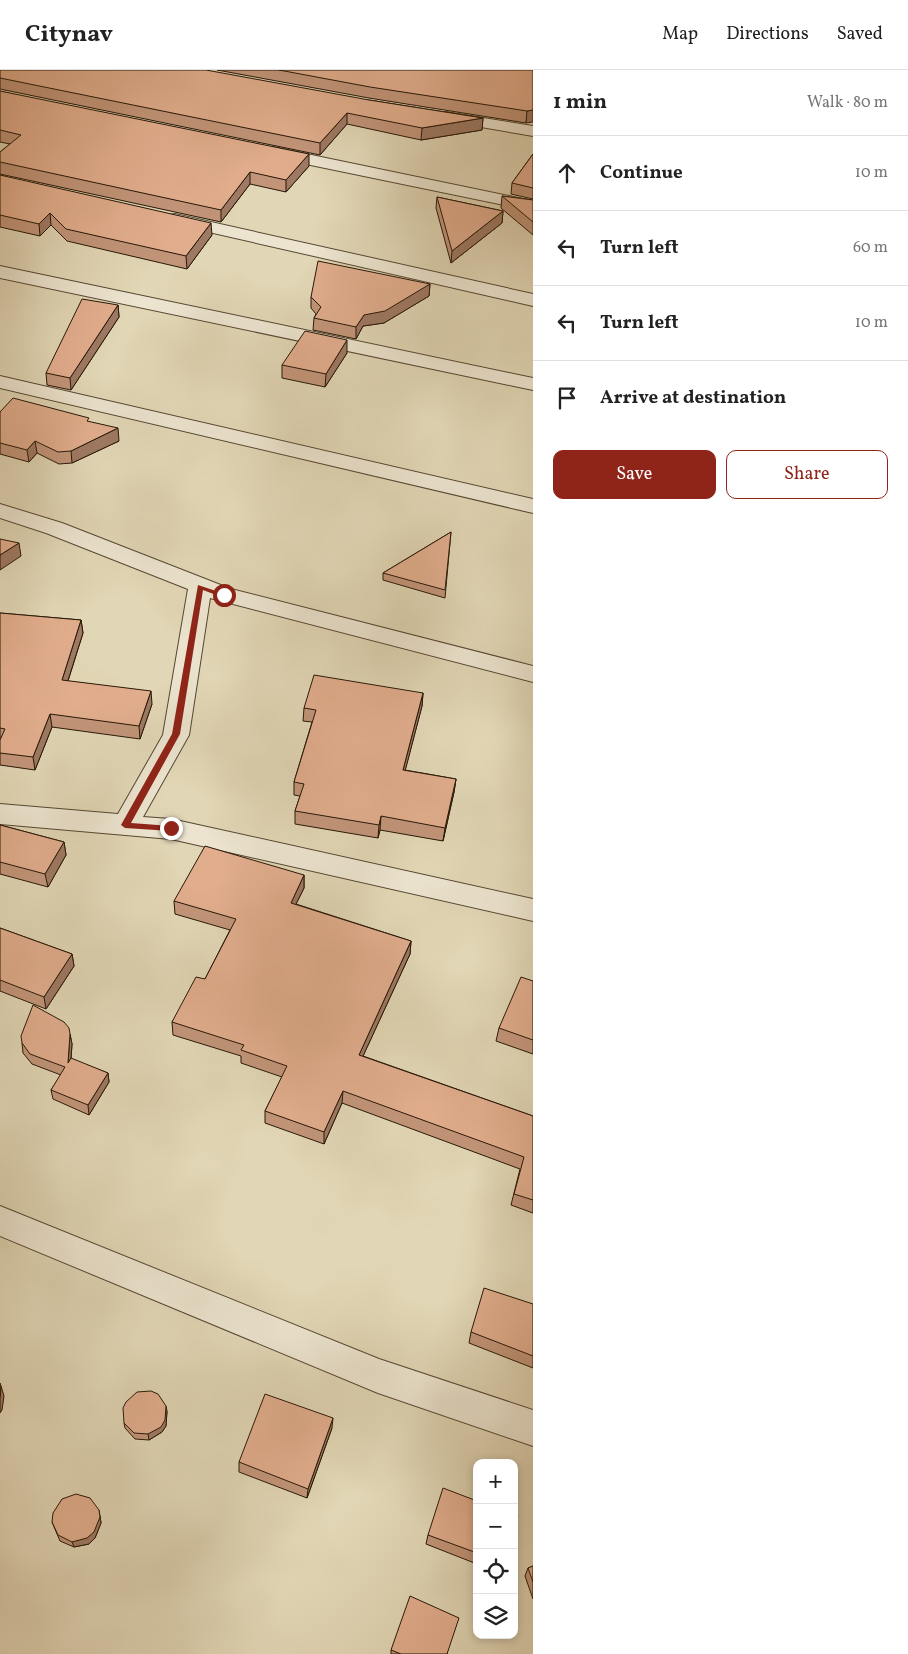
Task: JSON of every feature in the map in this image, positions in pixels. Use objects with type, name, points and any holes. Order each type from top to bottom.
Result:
[{"type":"street","points":[[427,114],[533,131]]},
{"type":"street","points":[[252,147],[533,206]]},
{"type":"street","points":[[155,215],[533,300]]},
{"type":"street","points":[[0,272],[533,384]]},
{"type":"street","points":[[0,382],[533,506]]},
{"type":"street","points":[[0,511],[54,528],[224,595],[533,674]]},
{"type":"street","points":[[125,825],[176,734],[200,586]]},
{"type":"street","points":[[0,814],[171,828],[533,910]]},
{"type":"street","points":[[0,1221],[378,1376],[533,1428]]},
{"type":"building","points":[[0,70],[206,70],[369,100],[483,118],[422,128],[347,113],[320,143],[0,78]]},
{"type":"building","points":[[279,70],[533,70],[533,110],[527,111],[370,87]]},
{"type":"building","points":[[0,91],[309,154],[286,180],[250,172],[221,210],[0,162],[0,152],[21,135],[0,130]]},
{"type":"building","points":[[533,154],[533,188],[512,183]]},
{"type":"building","points":[[0,175],[211,223],[186,256],[66,229],[50,213],[39,224],[0,215]]},
{"type":"building","points":[[502,196],[533,200],[533,222]]},
{"type":"building","points":[[437,197],[503,211],[452,251]]},
{"type":"building","points":[[318,261],[430,284],[385,311],[364,315],[356,327],[314,318],[321,307],[311,297]]},
{"type":"building","points":[[82,299],[118,305],[70,378],[46,373]]},
{"type":"building","points":[[305,331],[347,340],[326,374],[282,365]]},
{"type":"building","points":[[13,398],[89,418],[87,421],[118,428],[71,451],[58,452],[35,441],[27,450],[0,443],[0,412]]},
{"type":"building","points":[[451,532],[445,590],[383,573]]},
{"type":"building","points":[[0,539],[19,543],[0,555]]},
{"type":"building","points":[[0,613],[81,620],[62,680],[151,691],[139,726],[50,714],[33,757],[0,753],[0,740],[5,729],[0,728]]},
{"type":"building","points":[[314,675],[423,693],[403,770],[456,779],[445,828],[381,816],[379,825],[295,811],[304,784],[294,782],[316,710],[304,708]]},
{"type":"building","points":[[0,825],[64,842],[45,874],[0,862]]},
{"type":"building","points":[[205,846],[304,875],[291,903],[411,941],[359,1055],[533,1116],[533,1200],[514,1194],[524,1157],[343,1091],[324,1132],[265,1111],[287,1066],[241,1050],[244,1045],[172,1022],[196,977],[205,979],[236,919],[174,901]]},
{"type":"building","points":[[0,928],[72,954],[44,997],[0,980]]},
{"type":"building","points":[[521,977],[533,981],[533,1040],[499,1028]]},
{"type":"building","points":[[33,1005],[64,1022],[69,1028],[68,1063],[71,1058],[108,1073],[88,1105],[51,1090],[65,1067],[30,1054],[22,1043],[21,1036]]},
{"type":"building","points":[[484,1288],[533,1304],[533,1356],[471,1332]]},
{"type":"building","points":[[151,1391],[158,1394],[166,1406],[165,1420],[161,1427],[148,1434],[134,1433],[124,1423],[123,1408],[126,1402],[137,1392]]},
{"type":"building","points":[[265,1394],[333,1418],[308,1489],[239,1462]]},
{"type":"building","points":[[443,1488],[473,1499],[473,1552],[428,1535]]},
{"type":"building","points":[[76,1494],[90,1498],[99,1510],[100,1517],[94,1532],[87,1538],[72,1542],[58,1535],[52,1522],[53,1513],[62,1499]]},
{"type":"building","points":[[533,1566],[533,1582],[528,1568]]},
{"type":"building","points":[[410,1596],[459,1618],[447,1654],[401,1654],[391,1650]]},
{"type":"route","points":[[171,828],[125,825],[176,734],[200,586],[224,595]]}]
